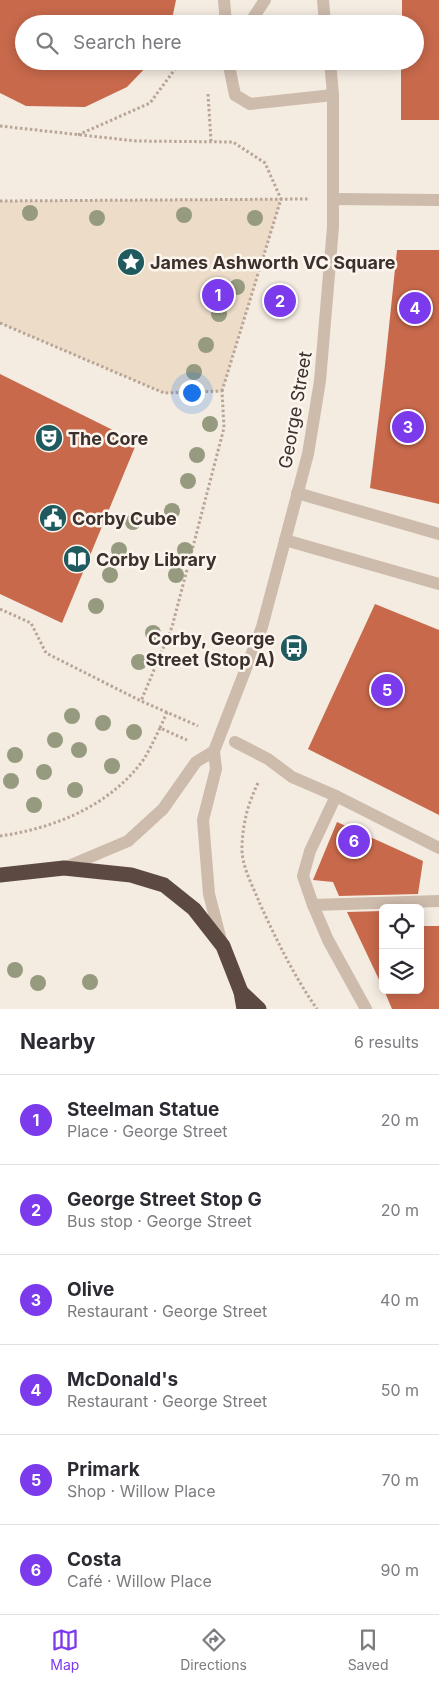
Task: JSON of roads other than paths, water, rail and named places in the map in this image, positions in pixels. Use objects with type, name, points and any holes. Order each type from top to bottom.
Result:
[{"type":"highway","points":[[0,875],[64,868],[131,875],[164,885],[194,908],[223,946],[241,992],[244,1009]]},
{"type":"highway","points":[[241,992],[259,1009]]},
{"type":"street","points":[[224,0],[225,15]]},
{"type":"street","points":[[255,15],[265,0]]},
{"type":"street","points":[[323,0],[325,15]]},
{"type":"street","points":[[230,70],[235,95],[250,104],[284,102],[333,95]]},
{"type":"street","name":"George Street","points":[[223,946],[209,894],[203,820],[216,769],[214,751],[262,627],[308,454],[320,381],[333,227],[333,95],[331,70]]},
{"type":"street","points":[[333,199],[439,200]]},
{"type":"street","points":[[297,493],[439,534]]},
{"type":"street","points":[[285,540],[439,584]]},
{"type":"street","points":[[235,742],[268,759],[292,777],[336,796],[439,848]]},
{"type":"street","points":[[64,868],[128,841],[162,809],[196,762],[214,751]]},
{"type":"street","points":[[336,796],[310,851],[303,876],[312,904],[328,940],[366,1009]]},
{"type":"street","points":[[312,904],[439,901]]},
{"type":"place","name":"James Ashworth VC Square","points":[[131,262]]},
{"type":"place","name":"Steelman Statue","points":[[218,295]]},
{"type":"place","name":"George Street Stop G","points":[[280,301]]},
{"type":"place","name":"McDonald's","points":[[415,308]]},
{"type":"place","name":"Olive","points":[[408,427]]},
{"type":"place","name":"The Core","points":[[49,438]]},
{"type":"place","name":"Corby Cube","points":[[53,518]]},
{"type":"place","name":"Corby Library","points":[[77,559]]},
{"type":"place","name":"Corby, George Street (Stop A)","points":[[294,648]]},
{"type":"place","name":"Primark","points":[[387,690]]},
{"type":"place","name":"Costa","points":[[354,841]]}]
